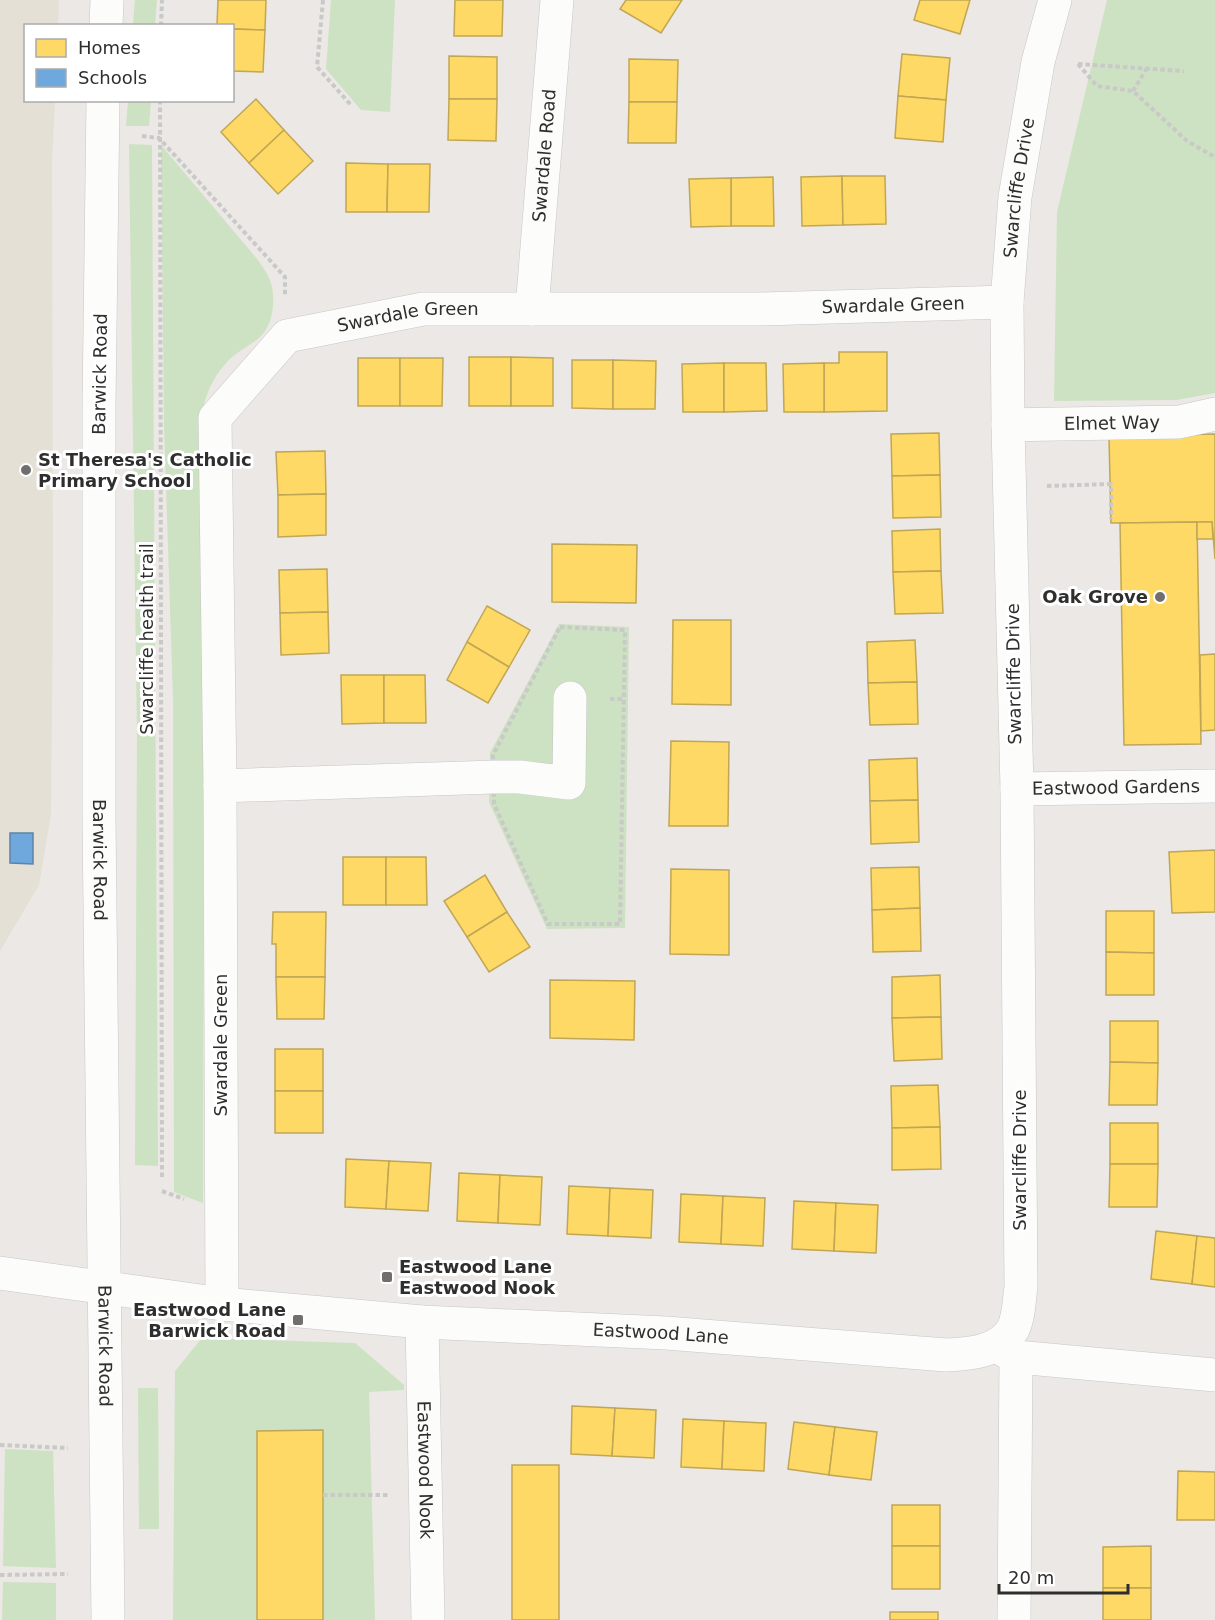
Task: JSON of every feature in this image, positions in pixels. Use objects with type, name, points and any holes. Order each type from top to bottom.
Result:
[{"type":"street","points":[[106,24],[107,0]]},
{"type":"street","name":"Swardale Road","points":[[532,309],[557,0]]},
{"type":"street","name":"Swarcliffe Drive","points":[[1006,1351],[1018,1309],[1021,1287],[1017,789],[1007,302],[1015,197],[1038,62],[1055,0]]},
{"type":"street","name":"Barwick Road","points":[[103,102],[99,406],[99,819],[108,1620]]},
{"type":"street","name":"Swardale Green","points":[[222,1304],[220,786],[215,417],[287,336],[423,309],[759,309],[1007,302]]},
{"type":"street","name":"Elmet Way","points":[[1008,425],[1179,422],[1215,414]]},
{"type":"street","points":[[220,786],[494,777],[520,777],[569,783],[570,698]]},
{"type":"street","name":"Eastwood Gardens","points":[[1017,789],[1215,786]]},
{"type":"street","name":"Eastwood Lane","points":[[0,1272],[222,1304],[422,1322],[666,1333],[946,1355],[1006,1351],[1215,1375]]},
{"type":"street","name":"Eastwood Nook","points":[[422,1322],[428,1620]]},
{"type":"street","points":[[1006,1351],[1014,1620]]},
{"type":"path","points":[[161,24],[162,0]]},
{"type":"path","points":[[323,0],[317,67],[351,105]]},
{"type":"path","points":[[1038,62],[1184,71]]},
{"type":"path","points":[[1077,64],[1097,86],[1133,91],[1187,141],[1215,157]]},
{"type":"path","points":[[1133,91],[1147,68]]},
{"type":"path","name":"Swarcliffe health trail","points":[[160,102],[162,1178]]},
{"type":"path","points":[[159,138],[285,277],[287,336]]},
{"type":"path","points":[[1009,486],[1111,484],[1112,519]]},
{"type":"path","points":[[0,1445],[106,1450]]},
{"type":"path","points":[[323,1495],[425,1495]]},
{"type":"path","points":[[0,1575],[108,1574]]},
{"type":"shaded area","name":"St Theresa's Catholic Primary School","points":[[0,0],[59,0],[58,24],[24,24],[24,102],[55,102],[52,162],[51,814],[39,885],[0,951]]},
{"type":"green space","points":[[135,0],[157,0],[155,24],[133,24]]},
{"type":"green space","points":[[331,0],[395,0],[390,112],[361,110],[326,69]]},
{"type":"green space","points":[[1107,0],[1215,0],[1215,393],[1176,400],[1054,401],[1057,212]]},
{"type":"green space","points":[[128,102],[151,102],[149,126],[126,126]]},
{"type":"green space","points":[[129,144],[152,145],[158,1166],[135,1165],[137,736]]},
{"type":"green space","points":[[161,145],[258,260],[270,280],[273,294],[271,318],[265,332],[231,358],[216,376],[208,392],[199,426],[204,703],[203,1203],[174,1192],[173,698],[164,425]]},
{"type":"green space","points":[[559,624],[629,627],[625,928],[547,929],[489,802],[490,753]]},
{"type":"green space","points":[[202,1338],[355,1343],[404,1385],[404,1390],[369,1392],[375,1620],[173,1620],[175,1371]]},
{"type":"green space","points":[[138,1388],[158,1388],[159,1529],[139,1529]]},
{"type":"green space","points":[[5,1449],[53,1451],[56,1568],[3,1566]]},
{"type":"green space","points":[[3,1582],[56,1583],[56,1620],[2,1620]]},
{"type":"building: Homes","points":[[218,0],[266,0],[265,30],[234,29],[234,24],[217,24]]},
{"type":"building: Homes","points":[[455,0],[503,0],[502,36],[454,36]]},
{"type":"building: Homes","points":[[626,0],[682,0],[661,33],[620,9]]},
{"type":"building: Homes","points":[[920,0],[970,0],[960,34],[914,20]]},
{"type":"building: Homes","points":[[234,29],[265,30],[263,72],[234,71]]},
{"type":"building: Homes","points":[[902,54],[950,58],[946,100],[898,96]]},
{"type":"building: Homes","points":[[449,56],[497,57],[497,99],[449,99]]},
{"type":"building: Homes","points":[[629,59],[678,60],[677,102],[629,102]]},
{"type":"building: Homes","points":[[898,96],[946,100],[943,142],[895,138]]},
{"type":"building: Homes","points":[[256,99],[284,130],[249,163],[221,132]]},
{"type":"building: Homes","points":[[449,99],[497,99],[496,141],[448,140]]},
{"type":"building: Homes","points":[[629,102],[677,102],[676,143],[628,143]]},
{"type":"building: Homes","points":[[284,130],[313,161],[278,194],[249,163]]},
{"type":"building: Homes","points":[[346,163],[388,164],[387,212],[346,212]]},
{"type":"building: Homes","points":[[388,164],[430,164],[429,212],[387,212]]},
{"type":"building: Homes","points":[[842,176],[843,225],[802,226],[801,177]]},
{"type":"building: Homes","points":[[842,176],[885,176],[886,224],[843,225]]},
{"type":"building: Homes","points":[[773,177],[774,226],[731,226],[731,178]]},
{"type":"building: Homes","points":[[731,178],[731,226],[691,227],[689,179]]},
{"type":"building: Homes","points":[[839,352],[887,352],[887,411],[824,412],[824,363],[839,363]]},
{"type":"building: Homes","points":[[469,357],[511,357],[511,406],[469,406]]},
{"type":"building: Homes","points":[[511,357],[553,358],[553,406],[511,406]]},
{"type":"building: Homes","points":[[358,358],[400,358],[400,406],[358,406]]},
{"type":"building: Homes","points":[[400,358],[443,358],[442,406],[400,406]]},
{"type":"building: Homes","points":[[572,360],[613,360],[613,409],[572,408]]},
{"type":"building: Homes","points":[[613,360],[656,361],[655,409],[613,409]]},
{"type":"building: Homes","points":[[724,363],[724,412],[683,412],[682,364]]},
{"type":"building: Homes","points":[[724,363],[766,363],[767,411],[724,412]]},
{"type":"building: Homes","points":[[824,363],[824,412],[784,412],[783,364]]},
{"type":"building: Homes","points":[[939,433],[940,475],[892,476],[891,434]]},
{"type":"building: Homes","points":[[1215,434],[1215,559],[1212,522],[1111,523],[1109,437]]},
{"type":"building: Homes","points":[[325,451],[326,494],[278,495],[276,452]]},
{"type":"building: Homes","points":[[940,475],[941,517],[893,518],[892,476]]},
{"type":"building: Homes","points":[[326,494],[326,535],[278,537],[278,495]]},
{"type":"building: Homes","name":"Oak Grove","points":[[1197,522],[1201,744],[1124,745],[1120,523]]},
{"type":"building: Homes","points":[[1197,522],[1212,522],[1213,539],[1197,539]]},
{"type":"building: Homes","points":[[940,529],[941,571],[893,572],[892,531]]},
{"type":"building: Homes","points":[[552,544],[637,545],[636,603],[552,602]]},
{"type":"building: Homes","points":[[327,569],[328,612],[280,613],[279,570]]},
{"type":"building: Homes","points":[[941,571],[943,613],[895,614],[893,572]]},
{"type":"building: Homes","points":[[487,606],[530,630],[509,667],[467,642]]},
{"type":"building: Homes","points":[[328,612],[329,653],[281,655],[280,613]]},
{"type":"building: Homes","points":[[673,620],[731,620],[731,705],[672,704]]},
{"type":"building: Homes","points":[[915,640],[917,682],[868,683],[867,642]]},
{"type":"building: Homes","points":[[467,642],[509,667],[488,703],[447,680]]},
{"type":"building: Homes","points":[[1215,654],[1215,730],[1201,731],[1200,655]]},
{"type":"building: Homes","points":[[341,675],[384,675],[384,723],[342,724]]},
{"type":"building: Homes","points":[[384,675],[425,675],[426,723],[384,723]]},
{"type":"building: Homes","points":[[917,682],[918,724],[870,725],[868,683]]},
{"type":"building: Homes","points":[[671,741],[729,742],[728,826],[669,826]]},
{"type":"building: Homes","points":[[917,758],[918,800],[870,801],[869,760]]},
{"type":"building: Homes","points":[[918,800],[919,842],[871,844],[870,801]]},
{"type":"building: Homes","points":[[1215,850],[1215,912],[1172,913],[1169,852]]},
{"type":"building: Homes","points":[[343,857],[386,857],[386,905],[343,905]]},
{"type":"building: Homes","points":[[386,857],[426,857],[427,905],[386,905]]},
{"type":"building: Homes","points":[[919,867],[920,908],[872,910],[871,868]]},
{"type":"building: Homes","points":[[671,869],[729,870],[729,955],[670,954]]},
{"type":"building: Homes","points":[[485,875],[507,912],[467,937],[444,901]]},
{"type":"building: Homes","points":[[920,908],[921,951],[873,952],[872,910]]},
{"type":"building: Homes","points":[[1106,911],[1154,911],[1154,953],[1106,952]]},
{"type":"building: Homes","points":[[273,912],[326,912],[325,977],[276,977],[276,944],[272,944]]},
{"type":"building: Homes","points":[[507,912],[530,947],[489,972],[467,937]]},
{"type":"building: Homes","points":[[1106,952],[1154,953],[1154,995],[1106,995]]},
{"type":"building: Homes","points":[[940,975],[941,1017],[892,1018],[892,977]]},
{"type":"building: Homes","points":[[276,977],[325,977],[324,1019],[277,1019]]},
{"type":"building: Homes","points":[[550,980],[635,981],[634,1040],[550,1038]]},
{"type":"building: Homes","points":[[941,1017],[942,1059],[894,1061],[892,1018]]},
{"type":"building: Homes","points":[[1110,1021],[1158,1021],[1158,1063],[1110,1062]]},
{"type":"building: Homes","points":[[275,1049],[323,1049],[323,1091],[275,1091]]},
{"type":"building: Homes","points":[[1110,1062],[1158,1063],[1157,1105],[1109,1105]]},
{"type":"building: Homes","points":[[938,1085],[940,1127],[892,1128],[891,1086]]},
{"type":"building: Homes","points":[[275,1091],[323,1091],[323,1133],[275,1133]]},
{"type":"building: Homes","points":[[1110,1123],[1158,1123],[1158,1164],[1110,1164]]},
{"type":"building: Homes","points":[[940,1127],[941,1169],[892,1170],[892,1128]]},
{"type":"building: Homes","points":[[346,1159],[389,1161],[386,1209],[345,1207]]},
{"type":"building: Homes","points":[[389,1161],[431,1163],[428,1211],[386,1209]]},
{"type":"building: Homes","points":[[1110,1164],[1158,1164],[1157,1207],[1109,1207]]},
{"type":"building: Homes","points":[[459,1173],[500,1175],[498,1223],[457,1221]]},
{"type":"building: Homes","points":[[500,1175],[542,1177],[540,1225],[498,1223]]},
{"type":"building: Homes","points":[[569,1186],[610,1188],[608,1236],[567,1234]]},
{"type":"building: Homes","points":[[610,1188],[653,1190],[651,1238],[608,1236]]},
{"type":"building: Homes","points":[[681,1194],[723,1196],[721,1244],[679,1242]]},
{"type":"building: Homes","points":[[723,1196],[765,1198],[763,1246],[721,1244]]},
{"type":"building: Homes","points":[[794,1201],[836,1203],[834,1251],[792,1249]]},
{"type":"building: Homes","points":[[836,1203],[878,1205],[876,1253],[834,1251]]},
{"type":"building: Homes","points":[[1156,1231],[1197,1236],[1192,1284],[1151,1279]]},
{"type":"building: Homes","points":[[1197,1236],[1215,1238],[1215,1287],[1192,1284]]},
{"type":"building: Homes","points":[[572,1406],[615,1408],[612,1456],[571,1454]]},
{"type":"building: Homes","points":[[615,1408],[656,1410],[654,1458],[612,1456]]},
{"type":"building: Homes","points":[[683,1419],[724,1421],[722,1469],[681,1467]]},
{"type":"building: Homes","points":[[724,1421],[766,1423],[764,1471],[722,1469]]},
{"type":"building: Homes","points":[[794,1422],[835,1427],[829,1475],[788,1469]]},
{"type":"building: Homes","points":[[835,1427],[877,1432],[871,1480],[829,1475]]},
{"type":"building: Homes","points":[[323,1430],[323,1620],[257,1620],[257,1431]]},
{"type":"building: Homes","points":[[512,1465],[559,1465],[559,1620],[512,1620]]},
{"type":"building: Homes","points":[[1178,1471],[1215,1472],[1215,1520],[1177,1520]]},
{"type":"building: Homes","points":[[892,1505],[940,1505],[940,1546],[892,1546]]},
{"type":"building: Homes","points":[[892,1546],[940,1546],[940,1589],[892,1589]]},
{"type":"building: Homes","points":[[1151,1546],[1151,1588],[1103,1588],[1103,1547]]},
{"type":"building: Homes","points":[[1103,1588],[1151,1588],[1151,1620],[1103,1620]]},
{"type":"building: Homes","points":[[890,1612],[938,1612],[938,1620],[890,1620]]},
{"type":"building: Schools","points":[[10,833],[33,833],[33,864],[10,863]]},
{"type":"place","name":"St Theresa's Catholic Primary School","points":[[26,470]]},
{"type":"place","name":"Oak Grove","points":[[1160,597]]},
{"type":"place","name":"Eastwood Lane Eastwood Nook","points":[[387,1277]]},
{"type":"place","name":"Eastwood Lane Barwick Road","points":[[298,1320]]}]
